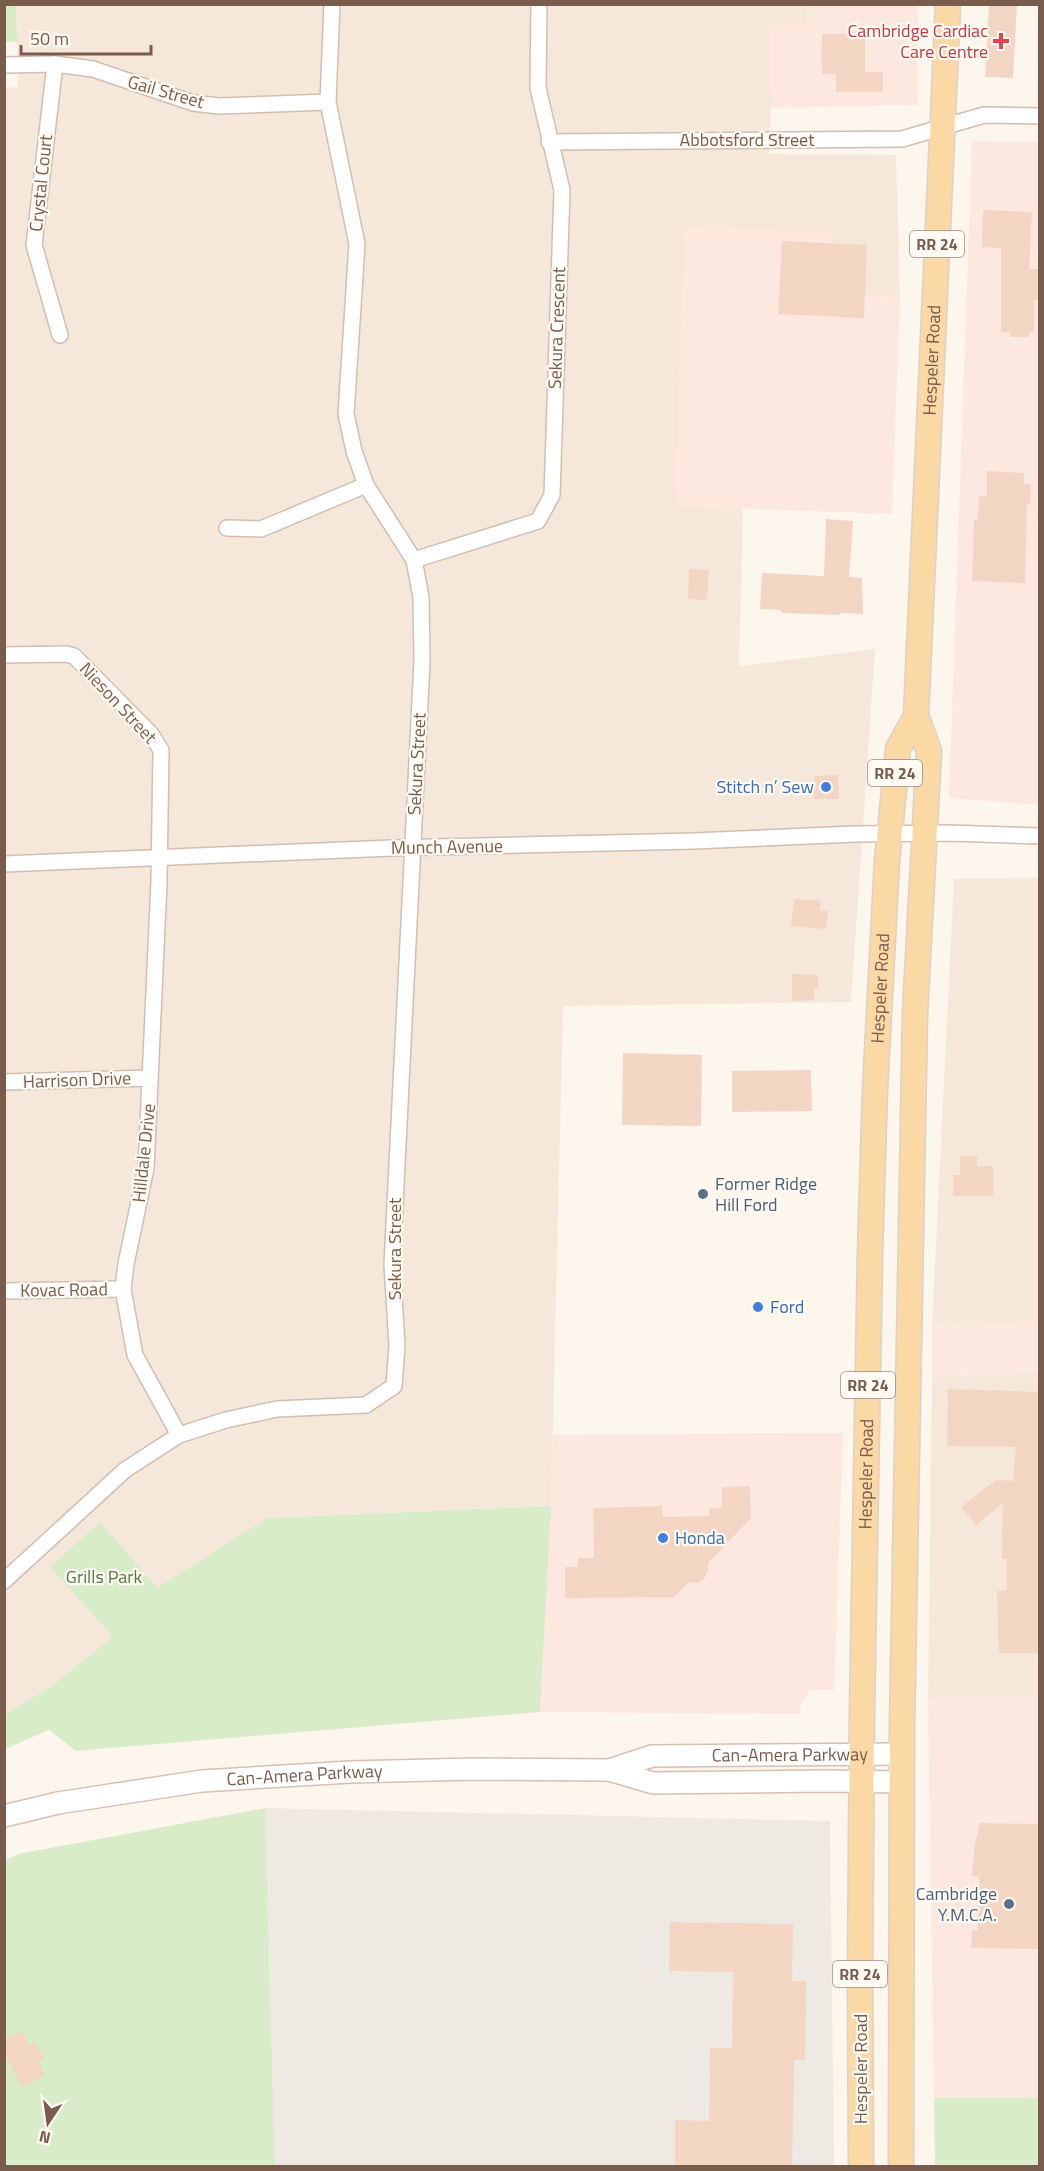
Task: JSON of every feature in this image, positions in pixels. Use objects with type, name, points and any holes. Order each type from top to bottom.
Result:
[{"type":"main road","name":"Hespeler Road","points":[[901,2166],[902,1754],[915,1013],[929,750],[916,716],[948,4]]},
{"type":"main road","name":"Hespeler Road","points":[[861,2166],[862,1754],[870,1253],[878,1033],[890,834],[898,749],[916,716]]},
{"type":"main road","name":"Can-Amera Parkway","points":[[609,1770],[652,1756],[902,1754]]},
{"type":"main road","name":"Can-Amera Parkway","points":[[4,1816],[58,1803],[202,1781],[350,1772],[474,1769],[609,1770],[653,1783],[902,1782]]},
{"type":"street","points":[[332,4],[328,102],[357,244],[346,414],[354,451],[366,485],[414,560]]},
{"type":"street","name":"Sekura Crescent","points":[[414,560],[538,521],[552,495],[562,190],[538,88],[539,4]]},
{"type":"street","name":"Gail Street","points":[[4,65],[55,64],[93,69],[193,103],[219,106],[328,102]]},
{"type":"street","name":"Crystal Court","points":[[55,64],[34,245],[60,336]]},
{"type":"street","name":"Abbotsford Street","points":[[549,142],[902,139],[984,114],[1040,116]]},
{"type":"street","points":[[227,528],[261,529],[366,485]]},
{"type":"street","name":"Sekura Street","points":[[5,1578],[125,1470],[179,1435],[226,1420],[277,1409],[366,1405],[394,1386],[398,1345],[392,1265],[422,661],[421,597],[414,560]]},
{"type":"street","name":"Nieson Street","points":[[4,655],[66,654],[74,656],[151,734],[161,750],[160,857]]},
{"type":"street","name":"Munch Avenue","points":[[4,864],[412,848],[925,833],[1040,836]]},
{"type":"street","name":"Hilldale Drive","points":[[160,857],[146,1168],[123,1289],[135,1355],[179,1435]]},
{"type":"street","name":"Harrison Drive","points":[[4,1082],[150,1078]]},
{"type":"street","name":"Kovac Road","points":[[4,1291],[123,1289]]},
{"type":"shaded area","points":[[16,5],[805,5],[805,24],[770,25],[769,154],[896,155],[900,297],[829,294],[831,232],[675,505],[743,508],[739,666],[875,649],[851,1002],[563,1006],[551,1506],[267,1518],[157,1589],[50,1567],[114,1637],[53,1685],[5,1715],[4,88],[18,87]]},
{"type":"shaded area","points":[[805,5],[918,5],[918,105],[771,108],[770,24],[805,24]]},
{"type":"shaded area","points":[[972,141],[1039,142],[1039,805],[949,798]]},
{"type":"shaded area","points":[[684,227],[831,232],[829,294],[900,297],[892,514],[675,506]]},
{"type":"shaded area","points":[[1039,878],[1039,1322],[932,1326],[954,879]]},
{"type":"shaded area","points":[[1039,1322],[1039,1372],[932,1377],[932,1326]]},
{"type":"shaded area","points":[[1039,1372],[1039,1695],[928,1699],[932,1377]]},
{"type":"shaded area","points":[[843,1433],[834,1690],[810,1690],[801,1703],[800,1714],[540,1712],[553,1435]]},
{"type":"shaded area","points":[[1039,1695],[1039,2098],[934,2098],[928,1699]]},
{"type":"shaded area","points":[[265,1808],[830,1821],[834,2166],[275,2166]]},
{"type":"green space","points":[[4,5],[16,5],[17,42],[5,42]]},
{"type":"green space","name":"Grills Park","points":[[551,1506],[540,1712],[76,1751],[49,1730],[5,1749],[5,1715],[53,1685],[113,1637],[50,1567],[100,1522],[157,1588],[267,1518]]},
{"type":"green space","points":[[265,1808],[275,2166],[5,2166],[5,1860],[18,1854]]},
{"type":"green space","points":[[934,2098],[1039,2098],[1039,2166],[935,2166]]},
{"type":"building","name":"Cambridge Cardiac Care Centre","points":[[989,4],[1017,4],[1013,78],[985,77]]},
{"type":"building","points":[[822,34],[865,34],[865,72],[883,72],[883,92],[836,92],[836,74],[822,74]]},
{"type":"building","points":[[983,210],[1032,212],[1029,269],[1040,269],[1040,300],[1034,300],[1034,332],[1029,332],[1029,337],[1010,337],[1010,332],[1001,332],[1001,248],[982,247]]},
{"type":"building","points":[[782,241],[867,245],[864,318],[778,314]]},
{"type":"building","points":[[987,471],[1024,473],[1024,484],[1031,484],[1030,504],[1027,503],[1025,583],[972,581],[974,520],[978,520],[979,496],[987,496]]},
{"type":"building","points":[[826,519],[853,521],[849,577],[862,578],[863,614],[781,613],[781,610],[760,609],[762,573],[824,576]]},
{"type":"building","points":[[689,569],[709,570],[707,600],[688,599]]},
{"type":"building","name":"Stitch n’ Sew","points":[[838,775],[839,799],[814,799],[814,776]]},
{"type":"building","points":[[794,899],[821,901],[820,911],[828,911],[826,929],[791,926]]},
{"type":"building","points":[[792,974],[818,975],[818,989],[814,989],[814,1000],[792,1001]]},
{"type":"building","points":[[623,1053],[702,1055],[701,1126],[622,1125]]},
{"type":"building","points":[[811,1070],[812,1111],[732,1112],[732,1071]]},
{"type":"building","points":[[960,1156],[977,1156],[977,1166],[993,1166],[993,1196],[953,1196],[953,1175],[960,1175]]},
{"type":"building","points":[[948,1389],[1040,1392],[1040,1653],[999,1653],[997,1591],[1007,1590],[1007,1559],[1002,1559],[1003,1503],[976,1525],[961,1507],[996,1480],[1013,1481],[1016,1447],[947,1446]]},
{"type":"building","name":"Honda","points":[[750,1486],[751,1518],[708,1563],[708,1571],[704,1579],[698,1583],[689,1582],[674,1597],[565,1598],[565,1567],[578,1567],[578,1558],[594,1558],[593,1508],[662,1506],[663,1517],[709,1516],[709,1508],[722,1508],[722,1487]]},
{"type":"building","name":"Cambridge Y.M.C.A.","points":[[980,1823],[1040,1824],[1040,1949],[971,1948],[972,1931],[978,1930],[979,1877],[972,1876],[975,1844]]},
{"type":"building","points":[[670,1922],[793,1924],[792,1981],[806,1981],[805,2060],[794,2060],[792,2166],[675,2166],[675,2120],[709,2121],[710,2048],[732,2048],[733,1972],[669,1971]]},
{"type":"building","points":[[22,2031],[29,2045],[35,2042],[44,2059],[38,2061],[45,2075],[22,2087],[4,2053],[4,2040]]},
{"type":"place","name":"Cambridge Cardiac Care Centre","points":[[1001,41]]},
{"type":"place","name":"Stitch n’ Sew","points":[[826,787]]},
{"type":"place","name":"Former Ridge Hill Ford","points":[[703,1194]]},
{"type":"place","name":"Ford","points":[[758,1307]]},
{"type":"place","name":"Honda","points":[[663,1538]]},
{"type":"place","name":"Cambridge Y.M.C.A.","points":[[1009,1904]]}]
